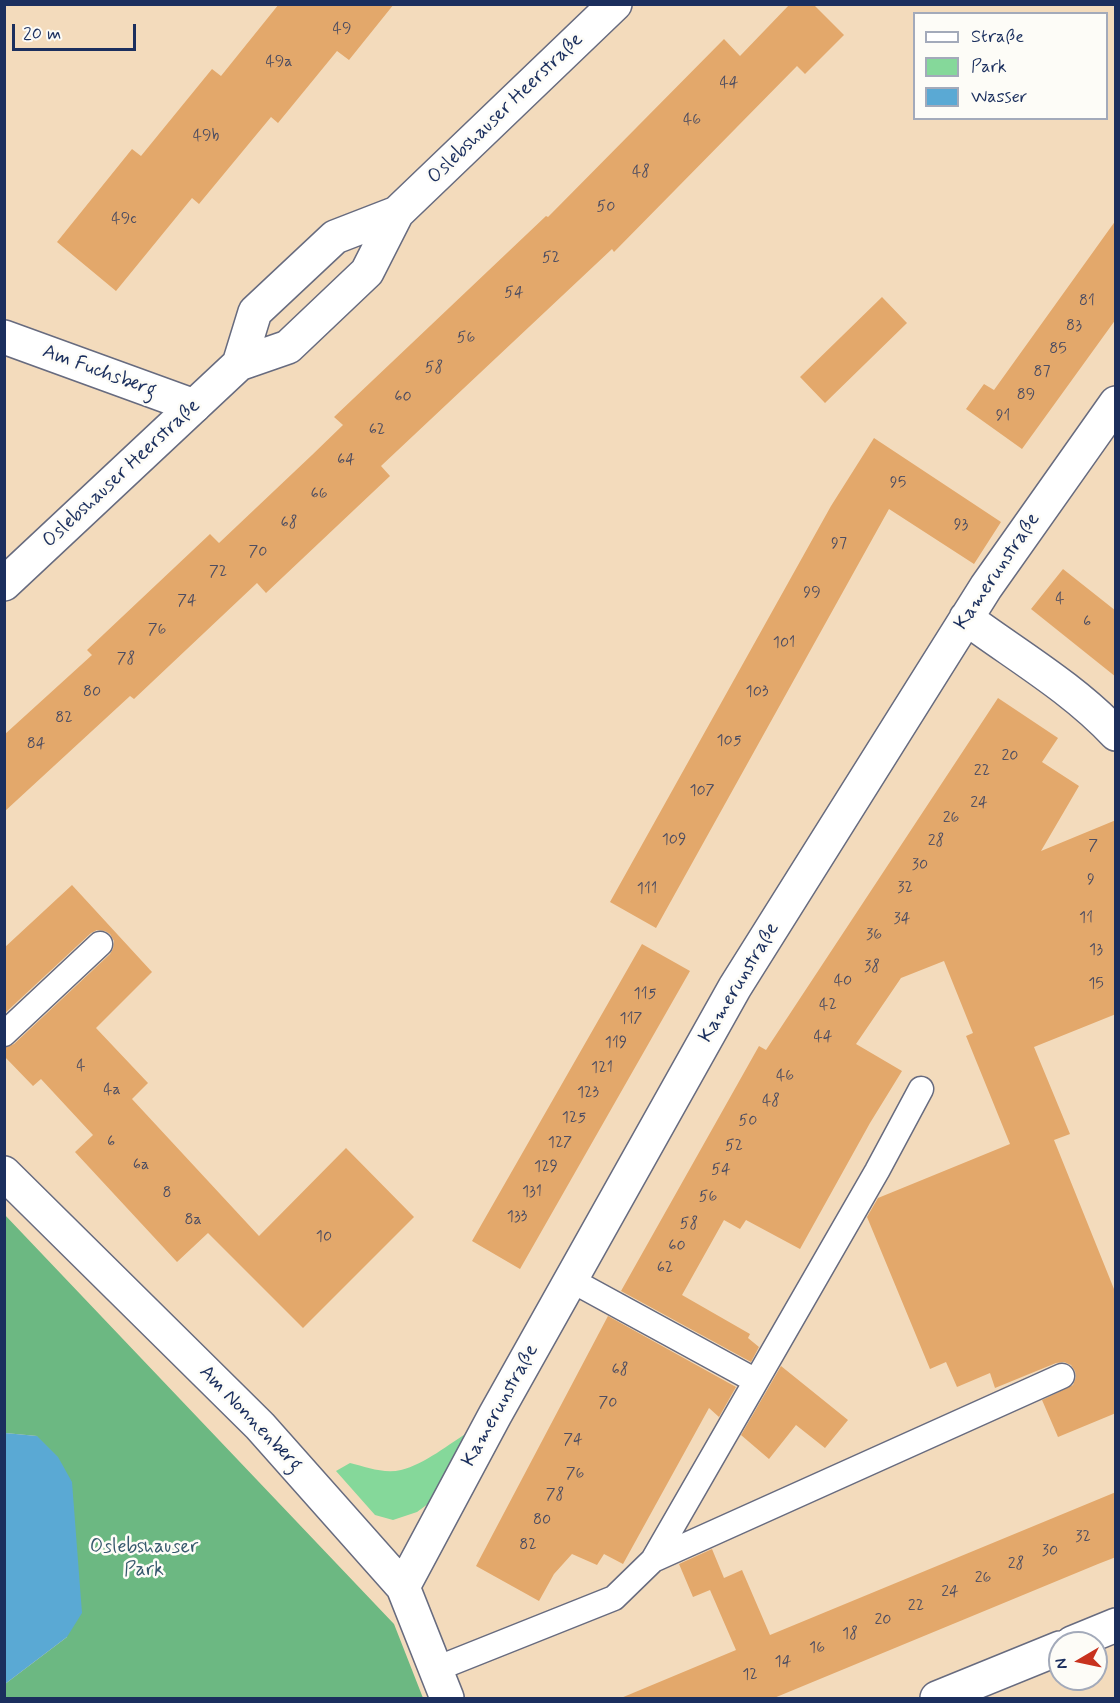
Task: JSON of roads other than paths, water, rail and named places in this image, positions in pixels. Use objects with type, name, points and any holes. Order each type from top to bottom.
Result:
[{"type":"street","name":"Oslebshauser Heerstraße","points":[[4,584],[239,364],[288,347],[367,272],[397,213],[615,4]]},
{"type":"street","name":"Oslebshauser Heerstraße","points":[[239,364],[255,312],[335,237],[397,213]]},
{"type":"street","name":"Am Fuchsberg","points":[[4,337],[194,406]]},
{"type":"street","name":"Kamerunstraße","points":[[403,1587],[495,1415],[735,987],[966,618],[1015,544],[1116,403]]},
{"type":"street","points":[[966,618],[1071,694],[1116,734]]},
{"type":"street","name":"Am Nonnenberg","points":[[4,1173],[260,1426],[403,1587],[442,1684]]},
{"type":"street","points":[[1101,1631],[1116,1625]]},
{"type":"street","points":[[938,1698],[1048,1653]]},
{"type":"lane","points":[[4,1034],[100,944]]},
{"type":"lane","points":[[442,1684],[614,1598],[653,1560],[877,1171],[921,1089]]},
{"type":"lane","points":[[571,1280],[756,1381]]},
{"type":"lane","points":[[653,1560],[1062,1376]]},
{"type":"water","points":[[5,1433],[37,1436],[58,1457],[72,1482],[82,1613],[67,1637],[5,1684]]},
{"type":"park label","name":"Oslebshauser Park","points":[[144,1560]]}]
